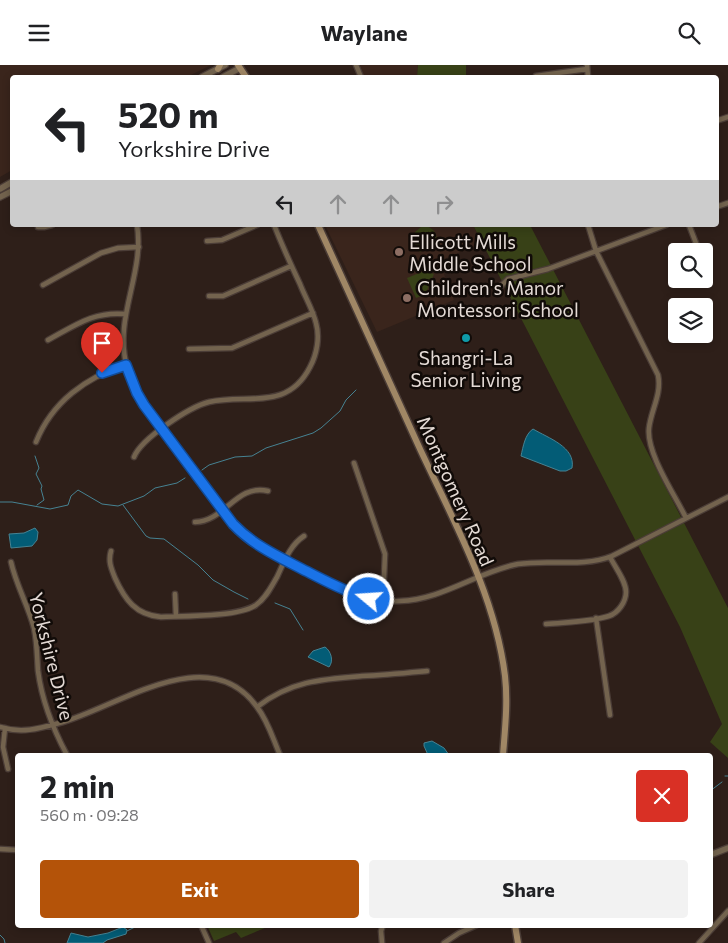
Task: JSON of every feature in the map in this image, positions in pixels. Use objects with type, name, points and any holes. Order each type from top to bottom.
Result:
[{"type":"main road","name":"Montgomery Road","points":[[319,227],[453,519],[478,578],[495,625],[504,669],[506,696],[503,753]]},
{"type":"main road","points":[[516,928],[518,943]]},
{"type":"street","points":[[205,75],[225,65]]},
{"type":"street","points":[[226,75],[239,66]]},
{"type":"street","points":[[536,75],[587,67]]},
{"type":"street","points":[[38,227],[44,227]]},
{"type":"street","points":[[137,227],[139,247],[136,272],[125,315],[124,339],[126,365],[137,393],[233,524],[250,540],[348,592],[383,601],[415,600],[433,596],[493,571],[517,565],[601,561],[728,497]]},
{"type":"street","points":[[207,241],[222,241],[253,227]]},
{"type":"street","points":[[134,457],[142,444],[183,413],[206,403],[226,400],[268,399],[286,393],[308,372],[316,355],[318,330],[275,227]]},
{"type":"street","points":[[589,227],[596,251],[658,375],[660,389],[651,418],[649,439],[654,454],[686,518]]},
{"type":"street","points":[[497,290],[508,279],[548,269],[661,227]]},
{"type":"street","points":[[690,227],[696,243]]},
{"type":"street","points":[[43,285],[101,253],[118,248],[139,247]]},
{"type":"street","points":[[209,296],[223,296],[291,266]]},
{"type":"street","points":[[189,349],[232,348],[312,313]]},
{"type":"street","points":[[48,340],[95,316],[108,314],[125,315]]},
{"type":"street","points":[[36,442],[56,408],[74,391],[98,376],[126,365]]},
{"type":"street","points":[[354,463],[385,554],[383,601]]},
{"type":"street","points":[[195,523],[205,521],[247,492],[259,489],[268,491]]},
{"type":"street","points":[[111,551],[111,567],[122,592],[132,606],[138,610],[153,616],[235,612],[257,604],[268,593],[293,546],[304,536]]},
{"type":"street","points":[[546,624],[609,616],[623,604],[625,585],[610,557]]},
{"type":"street","name":"Yorkshire Drive","points":[[11,562],[29,611],[34,632],[40,685],[47,711],[66,753]]},
{"type":"street","points":[[175,594],[176,616]]},
{"type":"street","points":[[596,619],[610,715]]},
{"type":"street","points":[[257,707],[268,698],[286,689],[315,681],[427,671]]},
{"type":"street","points":[[8,769],[3,747],[3,727],[29,731],[53,725],[154,686],[193,677],[211,678],[226,682],[244,692],[257,707],[268,726],[279,753]]},
{"type":"street","points":[[713,854],[728,848]]},
{"type":"street","points":[[0,849],[15,850]]},
{"type":"street","points":[[713,928],[728,911]]},
{"type":"street","points":[[202,928],[209,943]]},
{"type":"street","points":[[382,928],[382,943]]},
{"type":"street","points":[[444,943],[470,928]]},
{"type":"street","points":[[699,943],[713,928]]},
{"type":"shaded area","points":[[0,65],[211,65],[191,75],[10,75],[10,171],[0,177]]},
{"type":"shaded area","points":[[360,65],[418,65],[417,75],[363,75]]},
{"type":"shaded area","name":"Ellicott Mills Middle School","points":[[326,227],[474,227],[482,243],[439,261],[454,300],[377,332]]},
{"type":"green space","points":[[418,65],[466,65],[466,75],[417,75]]},
{"type":"green space","points":[[421,227],[432,229],[437,237],[437,243],[420,252],[417,250],[414,242],[415,232]]},
{"type":"green space","points":[[474,227],[531,227],[728,608],[728,758],[710,742],[722,724],[680,627]]},
{"type":"green space","points":[[424,271],[434,274],[425,295],[416,298],[407,278]]},
{"type":"green space","points":[[208,928],[265,928],[241,938],[236,932],[214,941]]},
{"type":"water","points":[[533,429],[560,444],[570,454],[572,468],[560,471],[521,456],[526,437]]},
{"type":"water","points":[[35,528],[38,532],[37,540],[32,546],[11,548],[9,534],[24,533]]},
{"type":"water","points":[[325,647],[331,656],[329,667],[308,657],[313,651]]},
{"type":"water","points":[[432,741],[444,748],[448,753],[427,753],[424,743]]},
{"type":"water","points":[[120,928],[127,930],[126,934],[103,943],[67,943],[71,933],[88,937]]},
{"type":"waterway","points":[[202,470],[209,465],[235,457],[252,456],[266,448],[313,433],[340,411],[346,400],[356,390]]},
{"type":"waterway","points":[[35,456],[39,468],[36,474],[42,486],[44,500],[37,505]]},
{"type":"waterway","points":[[0,502],[12,502],[50,509],[68,505],[71,496],[78,490],[102,504],[118,506],[144,496],[155,488],[177,483],[185,478]]},
{"type":"waterway","points":[[123,505],[146,536],[164,539],[198,565],[213,580],[248,599]]},
{"type":"waterway","points":[[275,603],[290,609],[303,630]]},
{"type":"waterway","points":[[713,789],[722,782]]},
{"type":"waterway","points":[[127,931],[133,928]]},
{"type":"waterway","points":[[0,935],[5,943]]},
{"type":"place","name":"Ellicott Mills Middle School","points":[[399,252]]},
{"type":"place","name":"Children's Manor Montessori School","points":[[407,298]]},
{"type":"place","name":"Shangri-La Senior Living","points":[[466,338]]},
{"type":"route","points":[[102,373],[126,365],[130,378],[144,405],[241,533],[271,553],[354,595],[369,599]]}]
